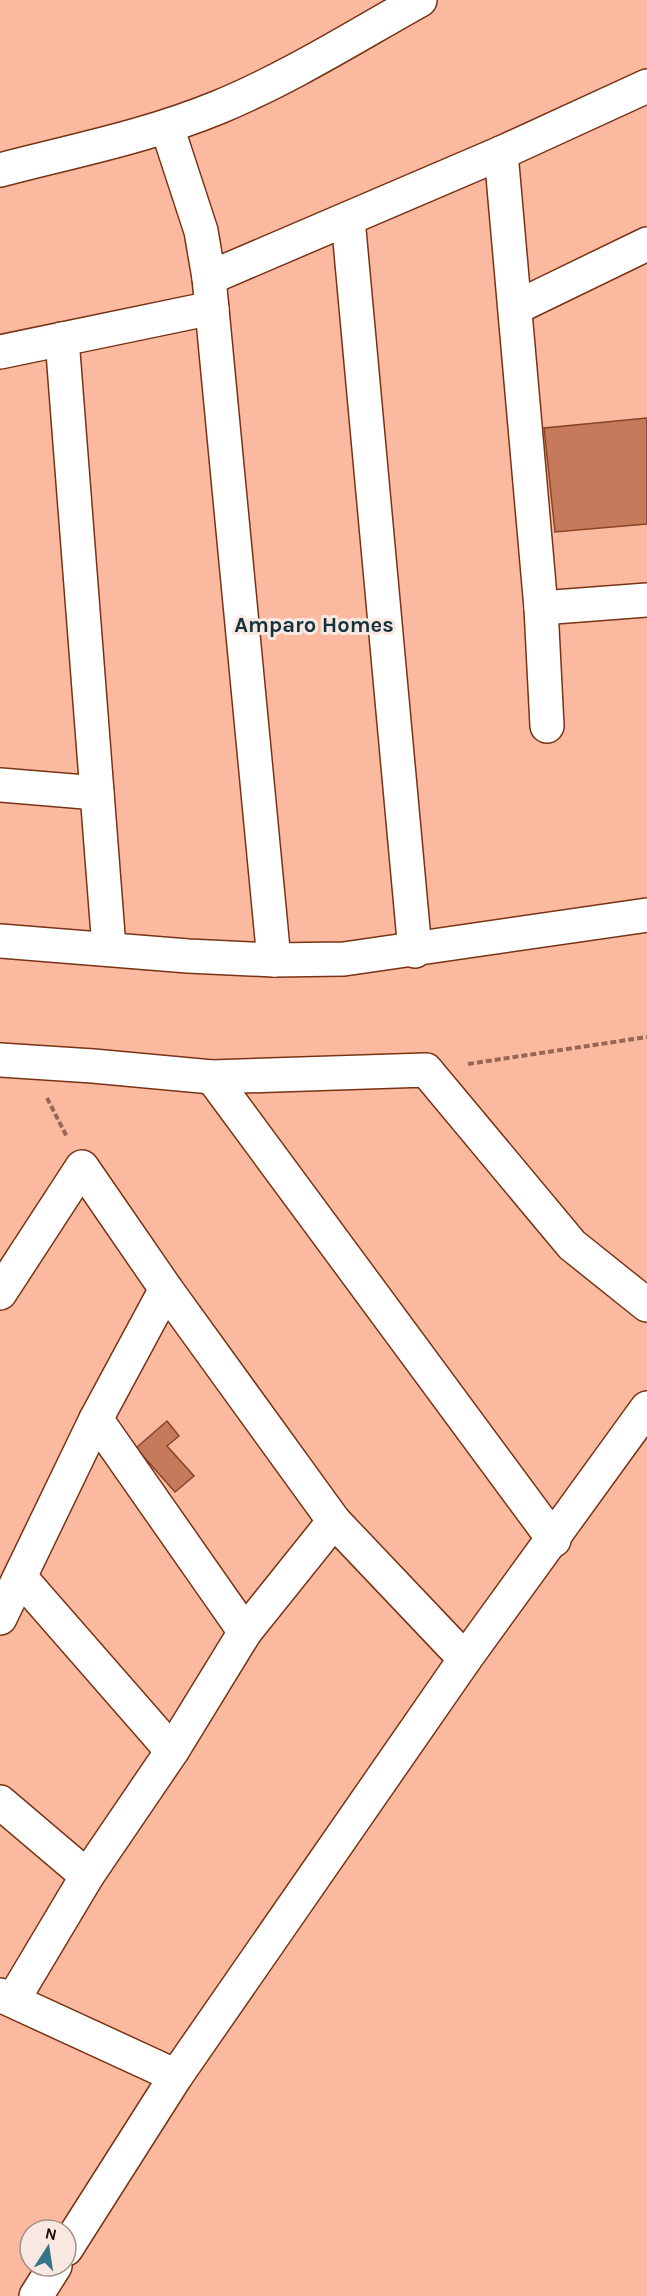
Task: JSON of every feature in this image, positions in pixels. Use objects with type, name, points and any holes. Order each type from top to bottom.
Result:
[{"type":"street","points":[[0,170],[167,127],[220,107],[297,69],[420,0]]},
{"type":"street","points":[[0,352],[62,339],[210,293],[348,219],[501,153],[647,86]]},
{"type":"street","points":[[167,127],[201,231],[210,293],[274,960]]},
{"type":"street","points":[[501,153],[542,608],[547,726]]},
{"type":"street","points":[[348,219],[415,951]]},
{"type":"street","points":[[515,308],[647,244]]},
{"type":"street","points":[[62,339],[109,948]]},
{"type":"street","points":[[542,608],[647,600]]},
{"type":"street","points":[[0,785],[97,793]]},
{"type":"street","points":[[0,940],[188,956],[274,960],[344,959],[415,951],[647,915]]},
{"type":"street","points":[[15,1061],[212,1077],[426,1070],[572,1245],[647,1305]]},
{"type":"street","points":[[212,1077],[554,1540]]},
{"type":"street","points":[[0,1293],[82,1167],[166,1289],[334,1521],[465,1659]]},
{"type":"street","points":[[0,1618],[96,1419],[166,1289]]},
{"type":"street","points":[[78,2230],[176,2076],[465,1659],[554,1540],[647,1408]]},
{"type":"street","points":[[96,1419],[245,1632]]},
{"type":"street","points":[[176,2076],[7,1997],[172,1750],[245,1632],[334,1521]]},
{"type":"street","points":[[20,1577],[172,1750]]},
{"type":"street","points":[[0,1802],[87,1876]]},
{"type":"street","points":[[36,2296],[47,2278]]},
{"type":"path","points":[[426,1070],[647,1037]]},
{"type":"path","points":[[15,1061],[82,1167]]},
{"type":"building","points":[[647,418],[647,524],[555,532],[544,428]]},
{"type":"building","points":[[167,1421],[179,1436],[167,1446],[194,1476],[175,1492],[136,1448]]},
{"type":"district","name":"Amparo Homes","points":[[314,625]]}]
